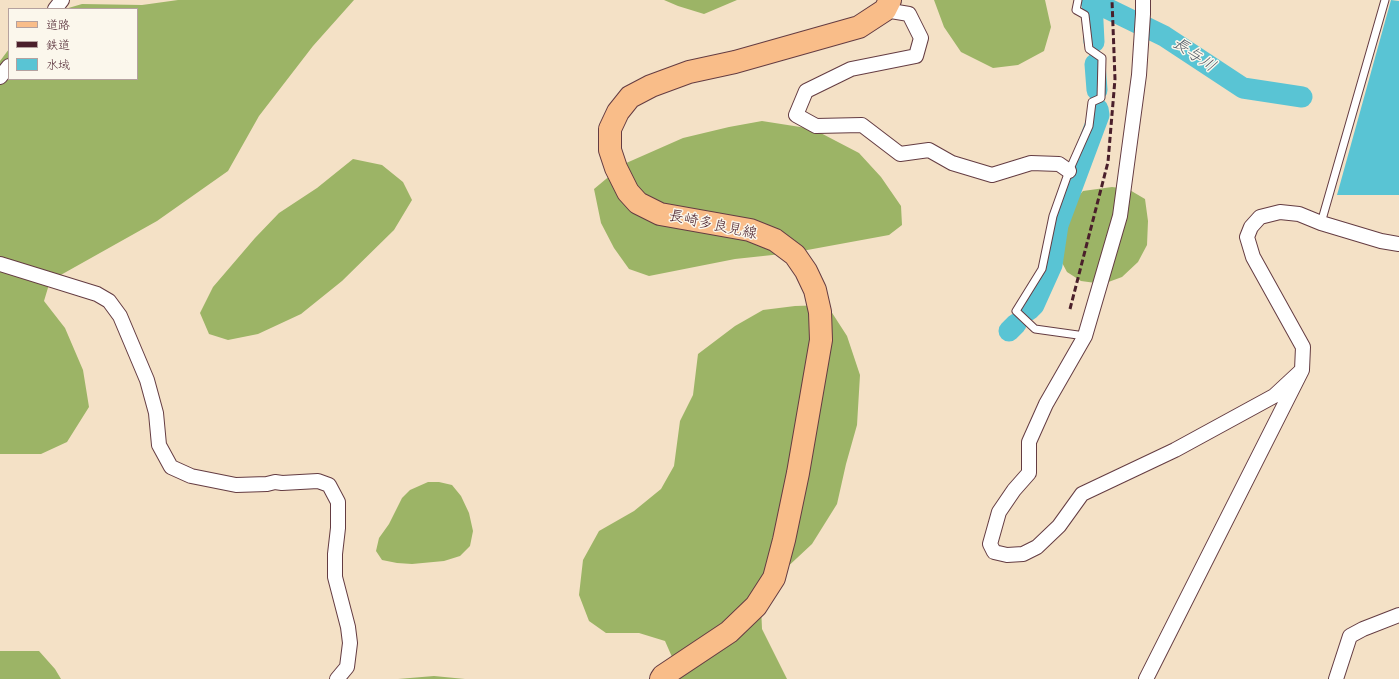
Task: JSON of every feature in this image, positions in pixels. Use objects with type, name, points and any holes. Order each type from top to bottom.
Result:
[{"type":"main road","name":"長崎多良見線","points":[[661,679],[663,676],[729,632],[756,606],[774,578],[784,540],[799,465],[821,340],[820,312],[816,290],[806,271],[794,255],[775,240],[750,230],[660,214],[638,203],[628,192],[616,168],[610,150],[610,129],[618,112],[630,97],[651,86],[689,72],[735,62],[859,27],[888,5]]},
{"type":"street","points":[[56,8],[62,0]]},
{"type":"street","points":[[888,5],[909,14],[921,38],[916,56],[851,69],[806,91],[796,115],[816,126],[862,125],[900,154],[929,150],[952,163],[992,175],[1031,163],[1059,164],[1069,171]]},
{"type":"street","points":[[1143,7],[1141,56],[1120,216],[1085,336],[1046,404],[1029,442],[1029,473],[1014,490],[999,512],[990,544],[994,552],[1007,555],[1023,554],[1037,547],[1059,526],[1082,494],[1175,450],[1274,396],[1302,370]]},
{"type":"street","points":[[0,77],[8,67]]},
{"type":"street","points":[[1146,679],[1302,370],[1303,347],[1253,258],[1247,237],[1251,227],[1260,217],[1280,212],[1299,214],[1321,223],[1381,241],[1399,244]]},
{"type":"street","points":[[0,264],[97,294],[109,301],[120,316],[147,380],[156,413],[159,445],[171,467],[191,476],[236,485],[318,481],[328,485],[338,502],[338,528],[334,554],[335,577],[348,627],[350,643],[347,667],[337,679]]},
{"type":"street","points":[[1336,679],[1350,636],[1363,629],[1399,616]]},
{"type":"lane","points":[[1078,0],[1076,10],[1085,15],[1089,49],[1102,58],[1101,98],[1092,102],[1089,126],[1069,171],[1052,216],[1042,269],[1016,311],[1036,329],[1085,336]]},
{"type":"lane","points":[[1321,223],[1386,0]]},
{"type":"green space","points":[[178,0],[354,0],[313,46],[259,116],[228,171],[157,221],[50,281],[44,301],[65,328],[83,370],[89,407],[67,442],[41,454],[0,454],[0,61],[8,50],[8,80],[138,80],[138,8],[68,8],[82,4],[142,5]]},
{"type":"green space","points":[[664,0],[737,0],[704,14]]},
{"type":"green space","points":[[934,0],[1045,0],[1051,27],[1044,51],[1018,65],[993,68],[961,52],[944,27]]},
{"type":"green space","points":[[762,121],[813,129],[859,153],[881,177],[901,206],[902,225],[889,235],[791,253],[735,259],[649,276],[629,269],[614,248],[601,223],[594,189],[624,164],[683,138]]},
{"type":"green space","points":[[353,159],[382,165],[403,182],[412,200],[394,230],[342,281],[301,314],[258,334],[228,340],[209,334],[200,313],[213,287],[255,238],[279,213],[317,188]]},
{"type":"green space","points":[[1112,187],[1128,189],[1145,199],[1148,221],[1147,245],[1138,262],[1122,277],[1103,284],[1081,281],[1067,272],[1060,259],[1061,231],[1068,209],[1083,191]]},
{"type":"green space","points":[[827,305],[847,336],[860,375],[857,425],[837,504],[812,544],[782,572],[761,606],[762,629],[787,679],[678,679],[676,666],[665,641],[639,633],[606,633],[589,621],[579,595],[583,560],[599,531],[634,511],[661,489],[674,466],[680,421],[693,395],[698,354],[735,326],[763,310],[795,306]]},
{"type":"green space","points":[[428,482],[439,482],[452,485],[461,496],[469,513],[473,531],[470,546],[460,556],[444,561],[412,564],[382,560],[376,551],[379,538],[389,524],[402,498],[410,490]]},
{"type":"green space","points":[[0,651],[39,651],[55,669],[61,679],[0,679]]},
{"type":"green space","points":[[434,676],[465,679],[398,679]]},
{"type":"water","points":[[1391,0],[1399,1],[1399,195],[1337,195]]},
{"type":"waterway","name":"長与川","points":[[1090,0],[1164,36],[1243,88],[1302,97]]},
{"type":"waterway","points":[[1092,1],[1094,42]]},
{"type":"waterway","points":[[1095,64],[1097,90]]},
{"type":"waterway","points":[[1029,310],[1034,305],[1052,265],[1058,225],[1099,115],[1098,109]]},
{"type":"waterway","points":[[1009,331],[1016,324]]},
{"type":"railway","points":[[1070,309],[1108,162],[1115,79],[1112,0]]}]
